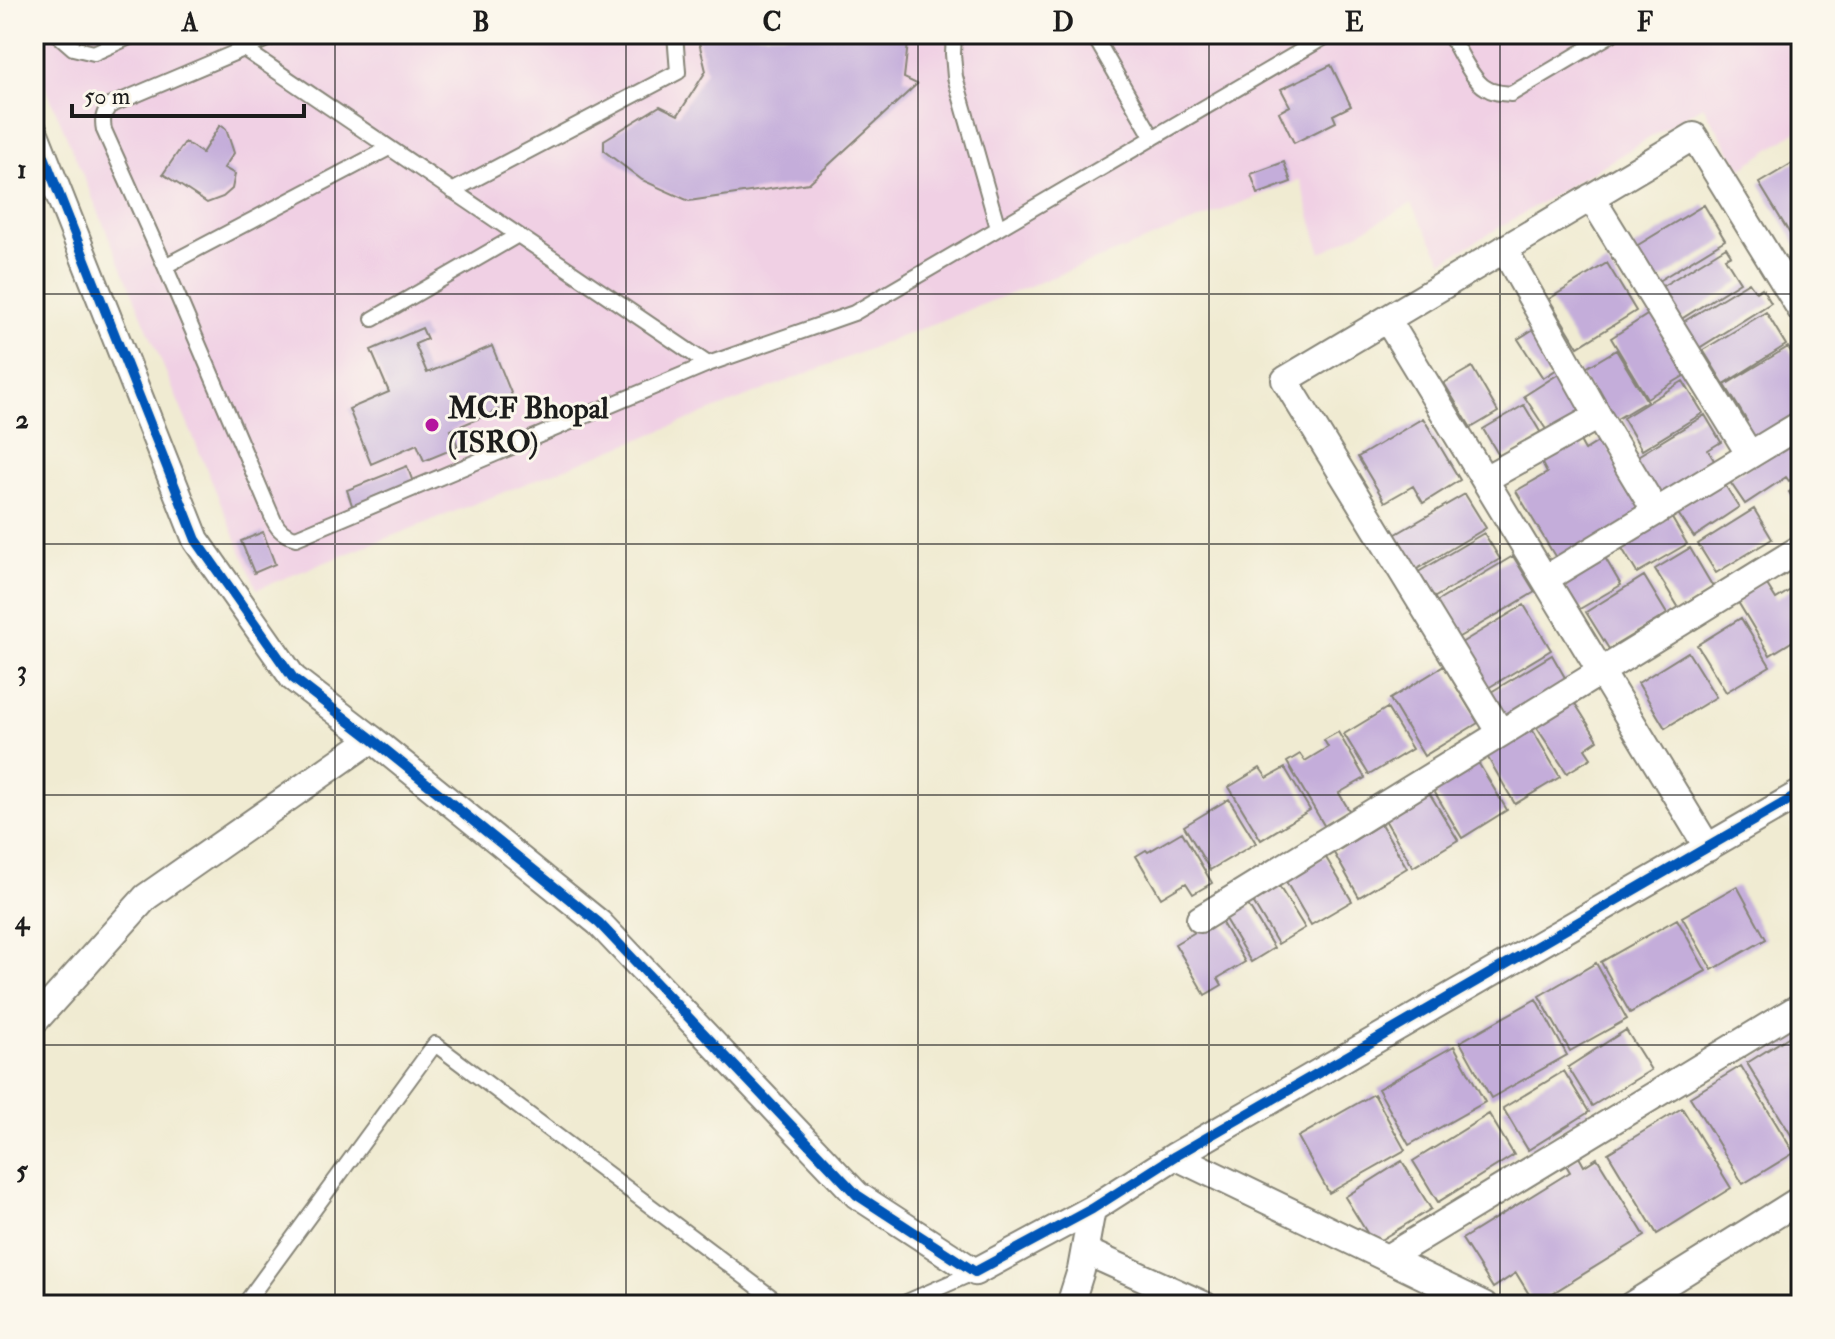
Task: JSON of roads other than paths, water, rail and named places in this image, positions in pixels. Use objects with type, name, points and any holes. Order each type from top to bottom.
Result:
[{"type":"street","points":[[34,131],[196,540],[293,678],[599,923],[857,1195],[975,1272],[1092,1209],[1175,1156],[1801,793]]},
{"type":"street","points":[[1501,733],[1285,380],[1694,136],[1801,310]]},
{"type":"street","points":[[1591,197],[1750,455]]},
{"type":"street","points":[[1504,249],[1656,512]]},
{"type":"street","points":[[1387,319],[1708,848]]},
{"type":"street","points":[[1485,479],[1598,416]]},
{"type":"street","points":[[1545,579],[1801,424]]},
{"type":"street","points":[[1200,919],[1801,548]]},
{"type":"street","points":[[34,1022],[146,897],[372,739]]},
{"type":"street","points":[[1387,1258],[1801,1006]]},
{"type":"street","points":[[1175,1156],[1484,1305]]},
{"type":"street","points":[[1632,1305],[1801,1199]]},
{"type":"street","points":[[1070,1305],[1081,1270],[1092,1209]]},
{"type":"street","points":[[1085,1251],[1204,1305]]},
{"type":"lane","points":[[57,34],[73,48],[94,53],[136,34]]},
{"type":"lane","points":[[279,34],[109,106],[102,121],[274,521],[285,535],[296,538],[708,364],[854,313],[1330,34]]},
{"type":"lane","points":[[452,191],[678,72],[675,34]]},
{"type":"lane","points":[[954,34],[955,77],[998,228]]},
{"type":"lane","points":[[1093,34],[1153,138]]},
{"type":"lane","points":[[1449,34],[1476,81],[1495,92],[1511,94],[1612,34]]},
{"type":"lane","points":[[244,49],[708,364]]},
{"type":"lane","points":[[165,266],[389,148]]},
{"type":"lane","points":[[373,319],[518,235]]},
{"type":"lane","points":[[244,1305],[435,1044],[782,1305]]},
{"type":"lane","points":[[900,1305],[975,1272]]},
{"type":"place","name":"MCF Bhopal (ISRO)","points":[[432,425]]}]
